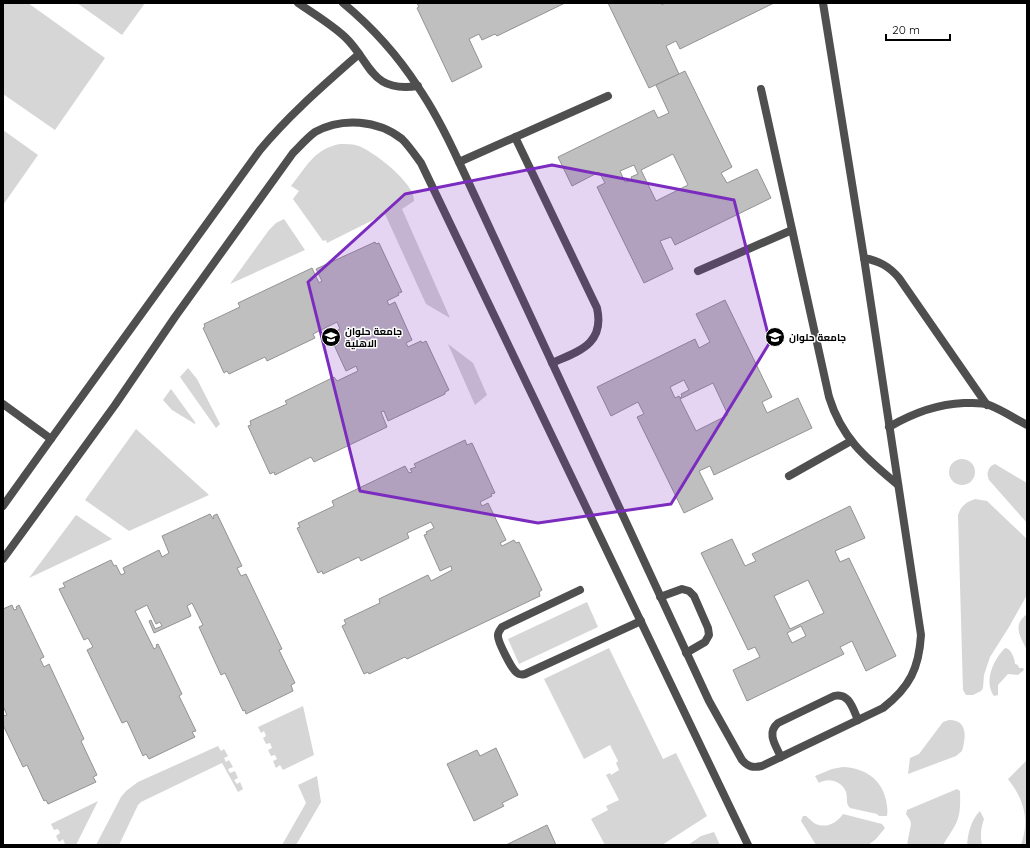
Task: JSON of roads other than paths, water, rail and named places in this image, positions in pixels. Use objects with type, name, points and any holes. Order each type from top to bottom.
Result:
[{"type":"lane","points":[[298,3],[338,31],[359,54],[371,73],[379,79],[398,87],[408,88],[418,86]]},
{"type":"lane","points":[[343,3],[358,16],[390,49],[418,86],[437,117],[709,701],[742,760],[745,764],[756,768],[883,708],[897,697],[908,684],[915,669],[920,652],[921,635],[864,258],[823,3]]},
{"type":"lane","points":[[3,506],[260,150],[280,126],[302,104],[359,54]]},
{"type":"lane","points":[[761,89],[829,397],[837,417],[851,441],[864,456],[898,485]]},
{"type":"lane","points":[[459,162],[608,96]]},
{"type":"lane","points":[[3,560],[293,153],[303,142],[316,132],[330,126],[344,122],[360,122],[375,125],[402,139],[412,150],[420,163],[748,845]]},
{"type":"lane","points":[[515,137],[598,308],[600,323],[591,343],[585,348],[552,363]]},
{"type":"lane","points":[[698,271],[792,230]]},
{"type":"lane","points":[[864,258],[876,260],[885,265],[899,278],[988,404]]},
{"type":"lane","points":[[889,427],[904,418],[937,406],[971,403],[988,404],[1027,425]]},
{"type":"lane","points":[[3,404],[51,439]]},
{"type":"lane","points":[[789,476],[851,441]]},
{"type":"lane","points":[[660,597],[682,589],[686,590],[692,593],[700,609],[708,628],[709,635],[705,642],[686,653]]},
{"type":"lane","points":[[580,590],[502,627],[498,637],[516,672],[522,675],[525,674],[641,621]]},
{"type":"lane","points":[[781,757],[771,736],[774,726],[834,696],[838,695],[848,699],[858,720]]},
{"type":"place","name":"جامعة حلوان الاهلية","points":[[331,337]]},
{"type":"place","name":"جامعة حلوان","points":[[775,337]]}]
